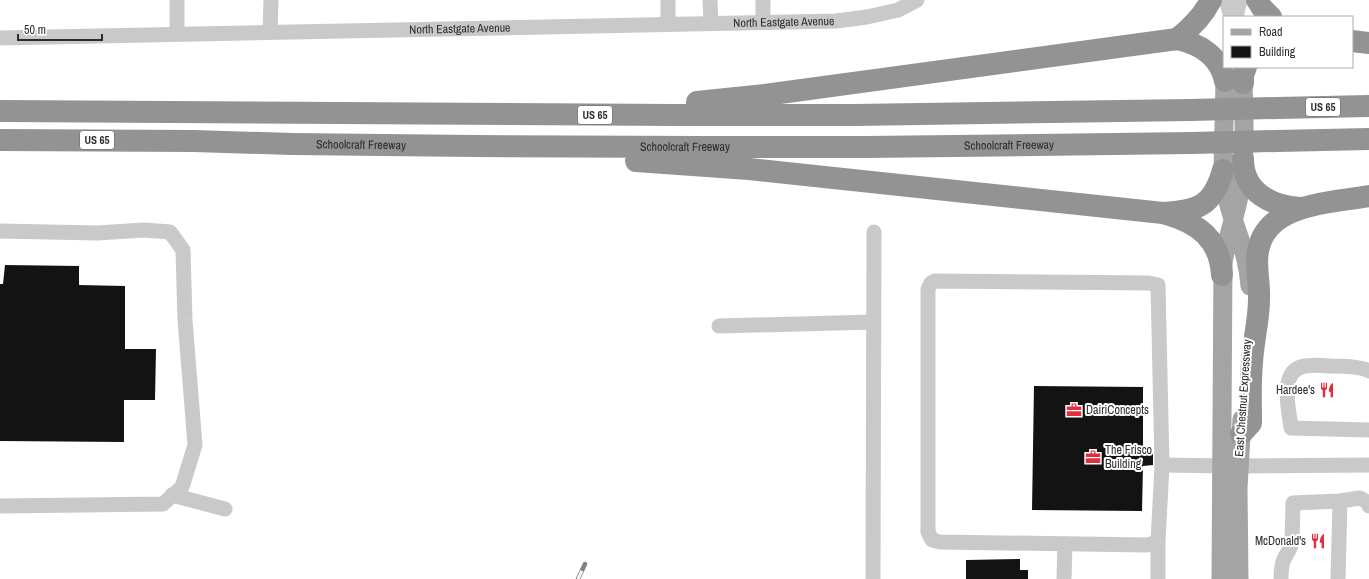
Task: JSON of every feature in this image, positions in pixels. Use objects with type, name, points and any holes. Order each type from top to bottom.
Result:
[{"type":"highway","points":[[1177,40],[1196,22],[1211,0]]},
{"type":"highway","points":[[1256,0],[1270,16]]},
{"type":"highway","points":[[460,114],[648,106],[726,100],[1177,40],[1193,44],[1207,51],[1221,68],[1236,73]]},
{"type":"highway","points":[[1353,41],[1369,43]]},
{"type":"highway","name":"US 65","points":[[0,111],[855,115],[1369,106]]},
{"type":"highway","name":"Schoolcraft Freeway","points":[[0,140],[194,141],[292,144],[475,146],[866,147],[1369,140]]},
{"type":"highway","points":[[475,146],[513,158],[614,160],[711,166],[899,184],[1162,213],[1181,212],[1200,207],[1207,201],[1216,189],[1223,170]]},
{"type":"highway","points":[[1243,158],[1244,172],[1247,179],[1260,194],[1284,206],[1300,208]]},
{"type":"highway","points":[[1241,434],[1251,423],[1252,362],[1259,298],[1257,256],[1262,237],[1278,219],[1300,208],[1369,196]]},
{"type":"highway","points":[[1162,213],[1189,222],[1209,238],[1218,252],[1222,267],[1222,275]]},
{"type":"main road","name":"East Chestnut Expressway","points":[[1221,579],[1230,489],[1222,275],[1224,253],[1240,190],[1243,158],[1236,73]]},
{"type":"main road","name":"East Chestnut Expressway","points":[[1230,466],[1241,434],[1250,296],[1250,281],[1244,250],[1226,195],[1223,170],[1236,73]]},
{"type":"main road","name":"East Chestnut Expressway","points":[[1230,489],[1239,579]]},
{"type":"street","points":[[176,0],[177,34]]},
{"type":"street","points":[[270,32],[271,0]]},
{"type":"street","points":[[668,0],[668,24]]},
{"type":"street","points":[[710,0],[711,23]]},
{"type":"street","points":[[763,0],[764,22]]},
{"type":"street","name":"North Eastgate Avenue","points":[[0,38],[836,21],[867,17],[898,10],[917,0]]},
{"type":"street","points":[[1226,0],[1231,16]]},
{"type":"street","points":[[1236,16],[1240,0]]},
{"type":"street","points":[[0,231],[97,232],[144,230],[170,232],[183,250],[185,320],[195,445],[182,487],[163,504],[0,506]]},
{"type":"street","points":[[873,579],[874,232]]},
{"type":"street","points":[[1158,542],[1147,545],[940,542],[932,540],[928,532],[928,289],[931,283],[935,281],[1148,283],[1158,285],[1162,465],[1158,542],[1158,579]]},
{"type":"street","points":[[719,326],[873,322]]},
{"type":"street","points":[[1369,371],[1346,367],[1319,365],[1304,366],[1294,370],[1287,383],[1290,428],[1369,430]]},
{"type":"street","points":[[1162,465],[1369,465]]},
{"type":"street","points":[[172,495],[225,509]]},
{"type":"street","points":[[1281,579],[1281,567],[1283,560],[1291,548],[1292,542],[1293,503],[1340,501],[1360,498],[1367,502],[1369,506]]},
{"type":"street","points":[[1338,579],[1340,501]]},
{"type":"street","points":[[1064,579],[1065,544]]},
{"type":"building","points":[[5,265],[79,266],[79,285],[125,286],[125,349],[156,349],[155,400],[124,400],[124,442],[0,441],[0,284],[3,284]]},
{"type":"building","name":"The Frisco Building","points":[[1034,386],[1143,387],[1143,448],[1153,448],[1153,465],[1143,466],[1142,511],[1032,510]]},
{"type":"building","points":[[1020,559],[1020,570],[1028,570],[1028,579],[966,579],[966,560]]},
{"type":"railway","points":[[578,579],[585,564]]},
{"type":"place","name":"Hardee's","points":[[1327,390]]},
{"type":"place","name":"DairiConcepts","points":[[1074,410]]},
{"type":"place","name":"The Frisco Building","points":[[1093,457]]},
{"type":"place","name":"McDonald's","points":[[1318,541]]}]
